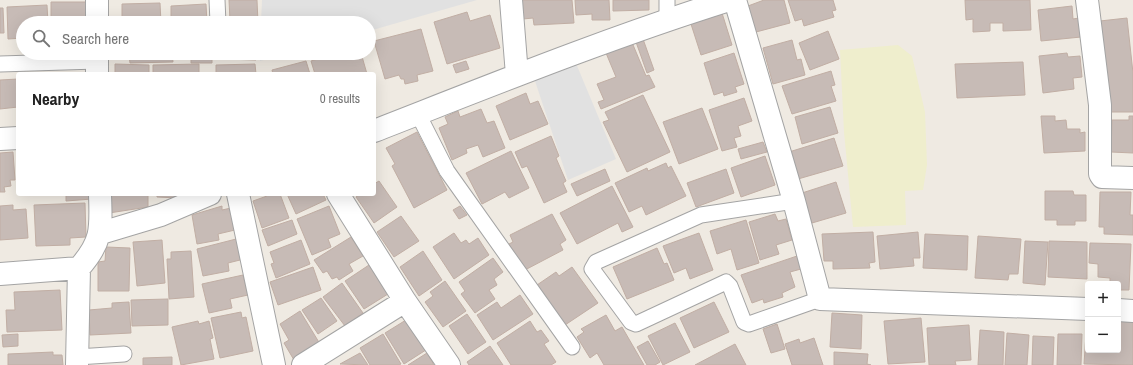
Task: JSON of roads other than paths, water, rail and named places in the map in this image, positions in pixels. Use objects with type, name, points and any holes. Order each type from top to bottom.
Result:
[{"type":"street","points":[[97,0],[97,16]]},
{"type":"street","points":[[511,0],[517,74]]},
{"type":"street","points":[[376,130],[517,74],[667,10],[729,0]]},
{"type":"street","points":[[734,0],[794,201],[820,299],[1085,309]]},
{"type":"street","points":[[1087,0],[1100,105],[1100,174],[1102,177],[1133,178]]},
{"type":"street","points":[[0,139],[16,138]]},
{"type":"street","points":[[77,361],[79,268],[89,257],[101,233],[100,196]]},
{"type":"street","points":[[101,233],[113,231],[161,215],[205,196]]},
{"type":"street","points":[[238,196],[274,365]]},
{"type":"street","points":[[339,196],[405,301],[449,365]]},
{"type":"street","points":[[0,274],[79,268]]},
{"type":"street","points":[[303,365],[405,301]]},
{"type":"street","points":[[1121,310],[1133,311]]},
{"type":"lane","points":[[217,0],[218,16]]},
{"type":"lane","points":[[0,64],[97,63]]},
{"type":"lane","points":[[418,114],[446,171],[572,347]]},
{"type":"lane","points":[[794,201],[702,215],[596,262],[592,269],[631,322],[636,324],[726,282],[730,286],[744,322],[749,324],[820,299]]},
{"type":"lane","points":[[77,361],[124,354]]}]
